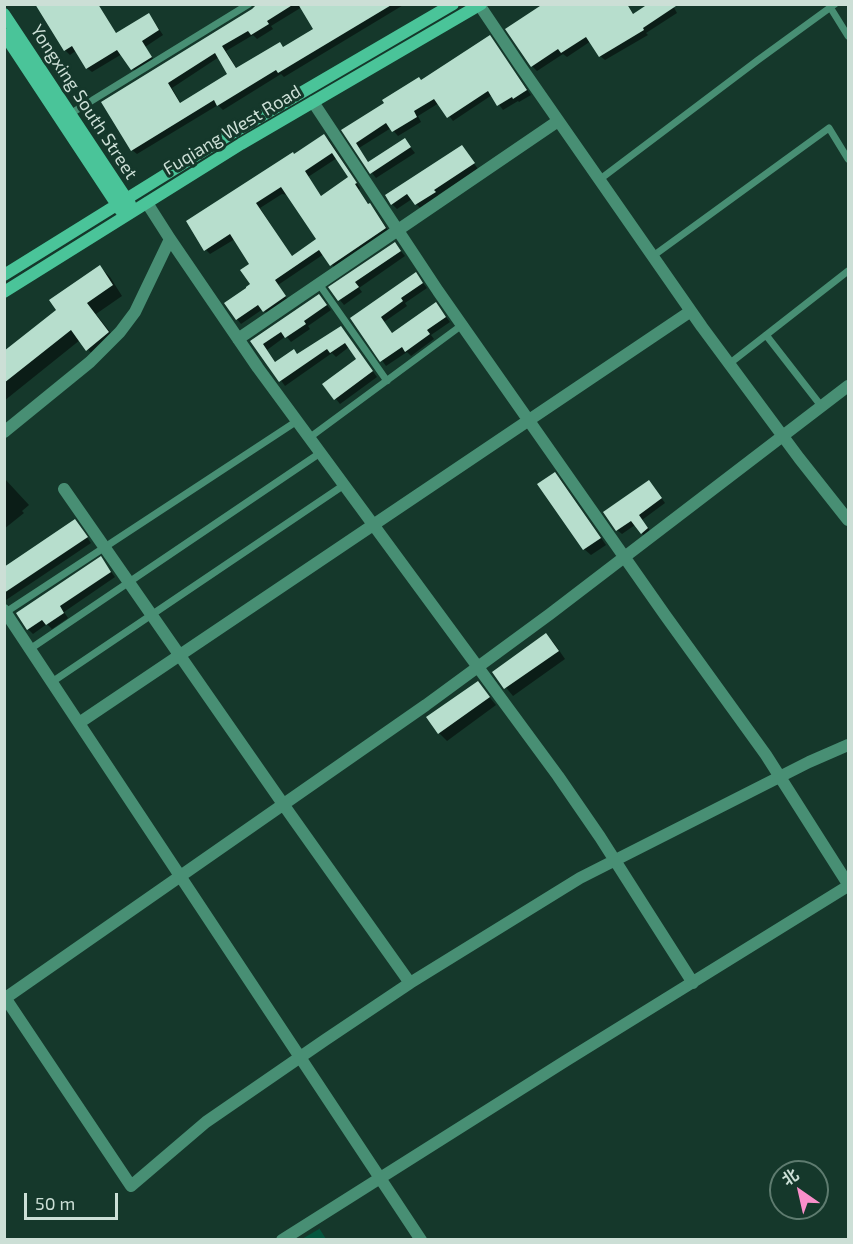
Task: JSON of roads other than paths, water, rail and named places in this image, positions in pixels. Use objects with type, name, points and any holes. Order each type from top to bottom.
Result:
[{"type":"main road","name":"Fuqiang West Road","points":[[4,275],[244,126],[453,4]]},
{"type":"main road","name":"Fuqiang West Road","points":[[4,292],[147,202],[480,5]]},
{"type":"main road","name":"Yongxing South Street","points":[[4,14],[70,114],[129,213]]},
{"type":"main road","name":"Yongxing South Street","points":[[4,34],[122,202]]},
{"type":"street","points":[[480,5],[691,311],[783,436],[849,520]]},
{"type":"street","points":[[282,1239],[849,885],[766,755],[462,325],[314,102]]},
{"type":"street","points":[[238,339],[558,121]]},
{"type":"street","points":[[147,202],[238,339],[558,776],[615,860],[693,983]]},
{"type":"street","points":[[4,432],[90,362],[120,332],[135,312],[170,239]]},
{"type":"street","points":[[79,723],[691,311]]},
{"type":"street","points":[[849,386],[426,705],[5,998],[130,1186],[206,1122],[300,1057],[410,983],[580,878],[809,762],[849,745]]},
{"type":"street","points":[[64,489],[283,805],[410,983]]},
{"type":"street","points":[[5,611],[421,1239]]},
{"type":"lane","points":[[70,114],[249,4]]},
{"type":"lane","points":[[599,180],[832,6],[849,36]]},
{"type":"lane","points":[[653,256],[829,128],[849,159]]},
{"type":"lane","points":[[729,364],[849,271]]},
{"type":"lane","points":[[319,284],[387,381]]},
{"type":"lane","points":[[309,438],[462,325]]},
{"type":"lane","points":[[766,335],[822,407]]},
{"type":"lane","points":[[5,611],[297,421]]},
{"type":"lane","points":[[30,649],[320,453]]},
{"type":"lane","points":[[52,682],[344,485]]}]
